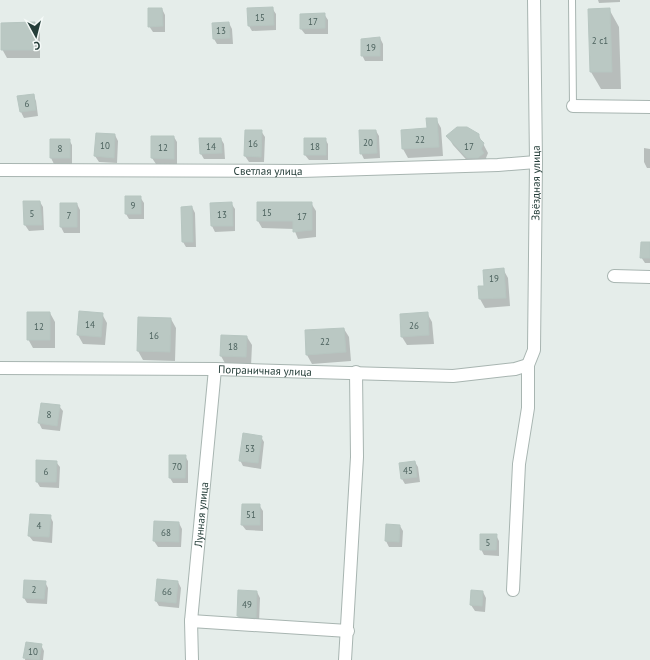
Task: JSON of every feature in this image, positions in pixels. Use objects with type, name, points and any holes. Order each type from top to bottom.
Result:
[{"type":"street","name":"Звёздная улица","points":[[512,590],[519,464],[528,408],[528,365],[534,350],[536,162],[534,0]]},
{"type":"street","points":[[573,106],[650,107]]},
{"type":"street","name":"Светлая улица","points":[[0,170],[301,171],[498,165],[536,162]]},
{"type":"street","points":[[614,276],[650,277]]},
{"type":"street","name":"Пограничная улица","points":[[0,367],[215,369],[453,376],[515,369],[528,365]]},
{"type":"street","name":"Лунная улица","points":[[192,660],[191,621],[215,369]]},
{"type":"street","points":[[345,660],[358,457],[356,372]]},
{"type":"street","points":[[191,621],[348,631]]},
{"type":"lane","points":[[572,0],[573,106]]},
{"type":"building","points":[[273,7],[274,25],[248,26],[247,8]]},
{"type":"building","points":[[148,8],[162,8],[163,26],[148,27]]},
{"type":"building","points":[[610,8],[612,72],[590,72],[588,9]]},
{"type":"building","points":[[325,13],[325,28],[300,29],[300,14]]},
{"type":"building","points":[[35,22],[35,50],[1,50],[1,23]]},
{"type":"building","points":[[229,22],[230,38],[213,39],[212,23]]},
{"type":"building","points":[[380,37],[380,56],[361,56],[361,39]]},
{"type":"building","points":[[34,94],[36,110],[20,112],[17,96]]},
{"type":"building","points":[[426,118],[437,118],[439,147],[402,149],[401,130],[427,128]]},
{"type":"building","points":[[457,127],[467,127],[479,134],[479,138],[484,143],[481,149],[484,153],[478,158],[467,158],[446,136]]},
{"type":"building","points":[[245,130],[262,130],[261,157],[244,156]]},
{"type":"building","points":[[359,130],[376,130],[377,153],[360,154]]},
{"type":"building","points":[[96,133],[115,134],[114,158],[94,156]]},
{"type":"building","points":[[151,136],[174,136],[174,159],[151,158]]},
{"type":"building","points":[[199,138],[221,138],[222,153],[200,154]]},
{"type":"building","points":[[304,138],[326,138],[326,155],[304,155]]},
{"type":"building","points":[[50,139],[70,139],[70,158],[50,158]]},
{"type":"building","points":[[125,196],[141,196],[141,214],[125,214]]},
{"type":"building","points":[[23,201],[40,201],[42,225],[24,225]]},
{"type":"building","points":[[232,202],[233,226],[211,226],[210,203]]},
{"type":"building","points":[[257,202],[312,202],[312,230],[293,232],[293,221],[257,221]]},
{"type":"building","points":[[60,203],[77,203],[77,227],[60,227]]},
{"type":"building","points":[[192,206],[193,242],[182,242],[181,207]]},
{"type":"building","points":[[641,242],[650,242],[650,258],[640,258]]},
{"type":"building","points":[[504,268],[506,298],[479,299],[478,286],[484,286],[483,270]]},
{"type":"building","points":[[79,311],[103,313],[101,337],[77,335]]},
{"type":"building","points":[[27,312],[50,312],[50,340],[27,340]]},
{"type":"building","points":[[428,312],[429,335],[401,337],[400,314]]},
{"type":"building","points":[[138,317],[171,318],[170,352],[137,351]]},
{"type":"building","points":[[344,328],[346,352],[306,355],[305,330]]},
{"type":"building","points":[[221,335],[247,336],[246,357],[220,356]]},
{"type":"building","points":[[41,403],[60,405],[57,426],[38,423]]},
{"type":"building","points":[[243,433],[262,436],[258,463],[239,461]]},
{"type":"building","points":[[169,455],[186,455],[185,478],[169,478]]},
{"type":"building","points":[[36,460],[57,461],[56,482],[36,482]]},
{"type":"building","points":[[415,461],[417,477],[401,479],[399,463]]},
{"type":"building","points":[[242,504],[260,504],[260,525],[241,525]]},
{"type":"building","points":[[30,514],[51,515],[49,537],[28,536]]},
{"type":"building","points":[[154,521],[179,522],[179,542],[153,541]]},
{"type":"building","points":[[386,524],[400,525],[399,542],[385,541]]},
{"type":"building","points":[[480,534],[497,534],[496,550],[480,550]]},
{"type":"building","points":[[157,579],[178,581],[176,603],[155,601]]},
{"type":"building","points":[[24,580],[46,581],[44,599],[23,598]]},
{"type":"building","points":[[238,590],[257,591],[256,618],[237,616]]},
{"type":"building","points":[[471,590],[483,591],[482,606],[470,605]]},
{"type":"building","points":[[26,642],[42,644],[39,660],[23,658]]}]
